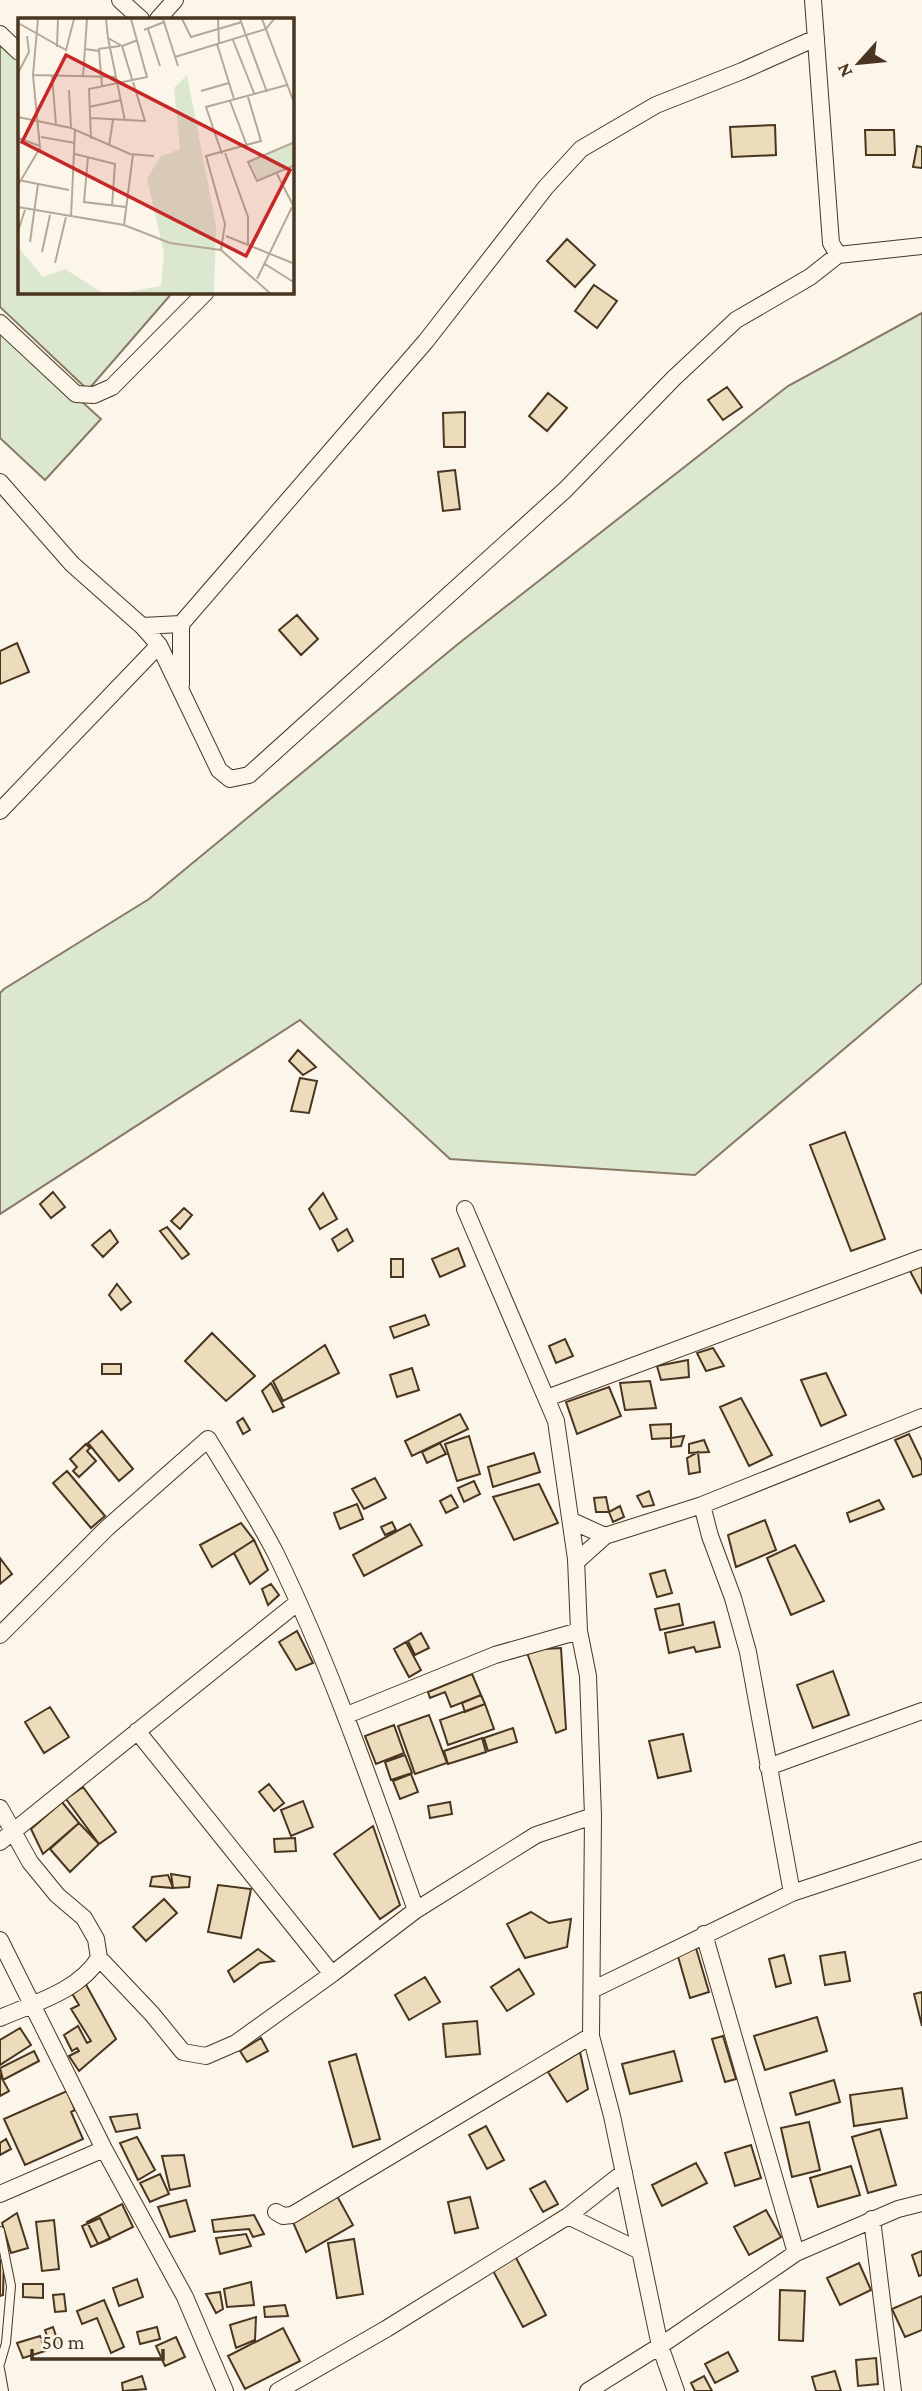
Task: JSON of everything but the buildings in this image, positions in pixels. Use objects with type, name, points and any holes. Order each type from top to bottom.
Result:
[{"type":"street","points":[[120,0],[140,18]]},
{"type":"street","points":[[159,18],[175,0]]},
{"type":"street","points":[[813,0],[831,243],[838,255]]},
{"type":"street","points":[[0,34],[18,51]]},
{"type":"street","points":[[181,689],[181,624],[426,341],[546,187],[581,149],[656,104],[742,71],[816,38]]},
{"type":"street","points":[[0,482],[72,564],[142,626],[159,645],[219,770],[230,779],[249,775],[565,490],[674,378],[736,320],[810,277],[838,255],[922,246]]},
{"type":"street","points":[[0,323],[76,394],[94,395],[112,387],[203,294]]},
{"type":"street","points":[[142,626],[181,624]]},
{"type":"street","points":[[0,811],[159,645]]},
{"type":"street","points":[[465,1209],[556,1422],[572,1521],[579,1631],[589,1676],[593,1816],[591,2036],[624,2172],[660,2346],[676,2391]]},
{"type":"street","points":[[547,1398],[922,1258]]},
{"type":"street","points":[[576,1562],[605,1536],[702,1505],[922,1417]]},
{"type":"street","points":[[0,1635],[107,1528],[208,1439],[275,1553],[298,1603],[347,1715],[416,1910]]},
{"type":"street","points":[[702,1505],[748,1652],[792,1893]]},
{"type":"street","points":[[572,1521],[605,1536]]},
{"type":"street","points":[[0,1842],[298,1603]]},
{"type":"street","points":[[347,1715],[495,1655],[579,1631]]},
{"type":"street","points":[[768,1767],[922,1711]]},
{"type":"street","points":[[137,1731],[332,1974]]},
{"type":"street","points":[[0,1808],[30,1861],[57,1895],[84,1918],[96,1939],[99,1958],[152,2014],[183,2052],[206,2056],[236,2043],[416,1910],[536,1835],[593,1816]]},
{"type":"street","points":[[592,1990],[792,1893],[922,1850]]},
{"type":"street","points":[[704,1934],[796,2253]]},
{"type":"street","points":[[0,1940],[104,2148],[185,2297],[225,2391]]},
{"type":"street","points":[[0,2018],[60,1992],[91,1971],[99,1958]]},
{"type":"street","points":[[276,2212],[283,2216],[292,2215],[591,2036]]},
{"type":"street","points":[[0,2194],[104,2148]]},
{"type":"street","points":[[278,2391],[386,2329],[568,2216],[624,2172]]},
{"type":"street","points":[[588,2391],[660,2346],[796,2253],[872,2219],[922,2203]]},
{"type":"street","points":[[568,2216],[640,2251]]},
{"type":"street","points":[[872,2219],[893,2391]]},
{"type":"lane","points":[[0,2231],[11,2286],[6,2343],[0,2367],[4,2391]]},
{"type":"green space","points":[[0,43],[18,58],[18,294],[171,294],[88,390],[0,307]]},
{"type":"green space","points":[[922,313],[922,983],[695,1175],[450,1159],[300,1020],[0,1214],[0,993],[4,989],[149,899],[458,644],[788,386]]},
{"type":"green space","points":[[0,327],[101,419],[45,480],[0,438]]}]
